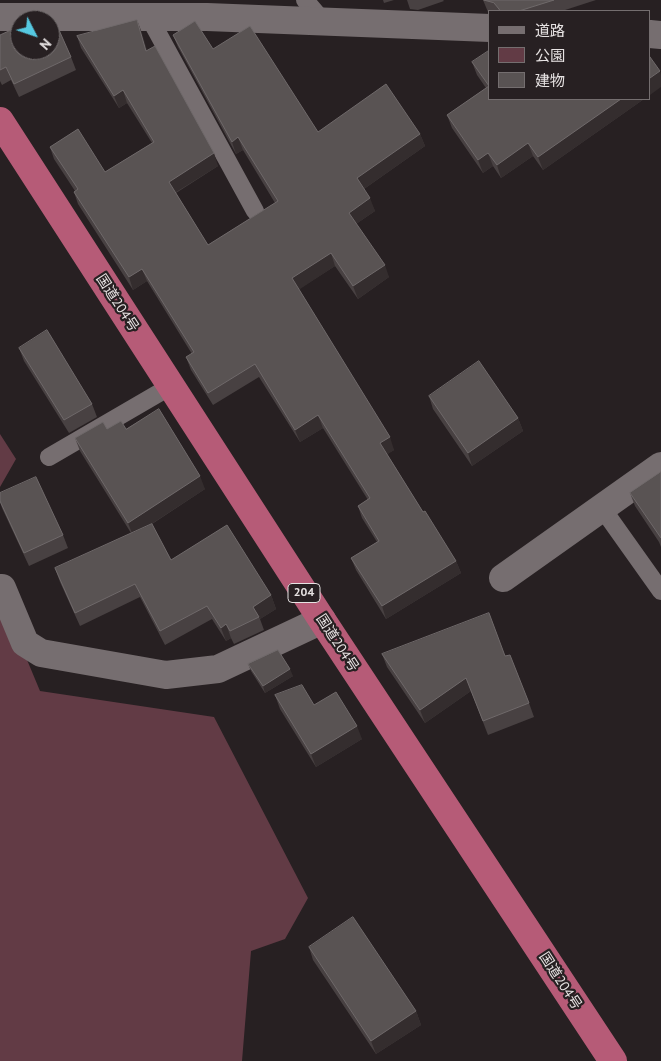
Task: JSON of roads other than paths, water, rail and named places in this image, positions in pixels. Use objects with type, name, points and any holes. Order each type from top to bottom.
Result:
[{"type":"highway","name":"国道204号","points":[[0,121],[322,620],[613,1061]]},
{"type":"street","points":[[0,17],[207,17],[488,28]]},
{"type":"street","points":[[503,578],[661,466]]},
{"type":"street","points":[[2,588],[25,643],[41,653],[166,675],[218,670],[322,620]]},
{"type":"lane","points":[[305,0],[323,21]]},
{"type":"lane","points":[[149,17],[255,211]]},
{"type":"lane","points":[[48,457],[171,386]]},
{"type":"lane","points":[[602,508],[661,591]]}]
